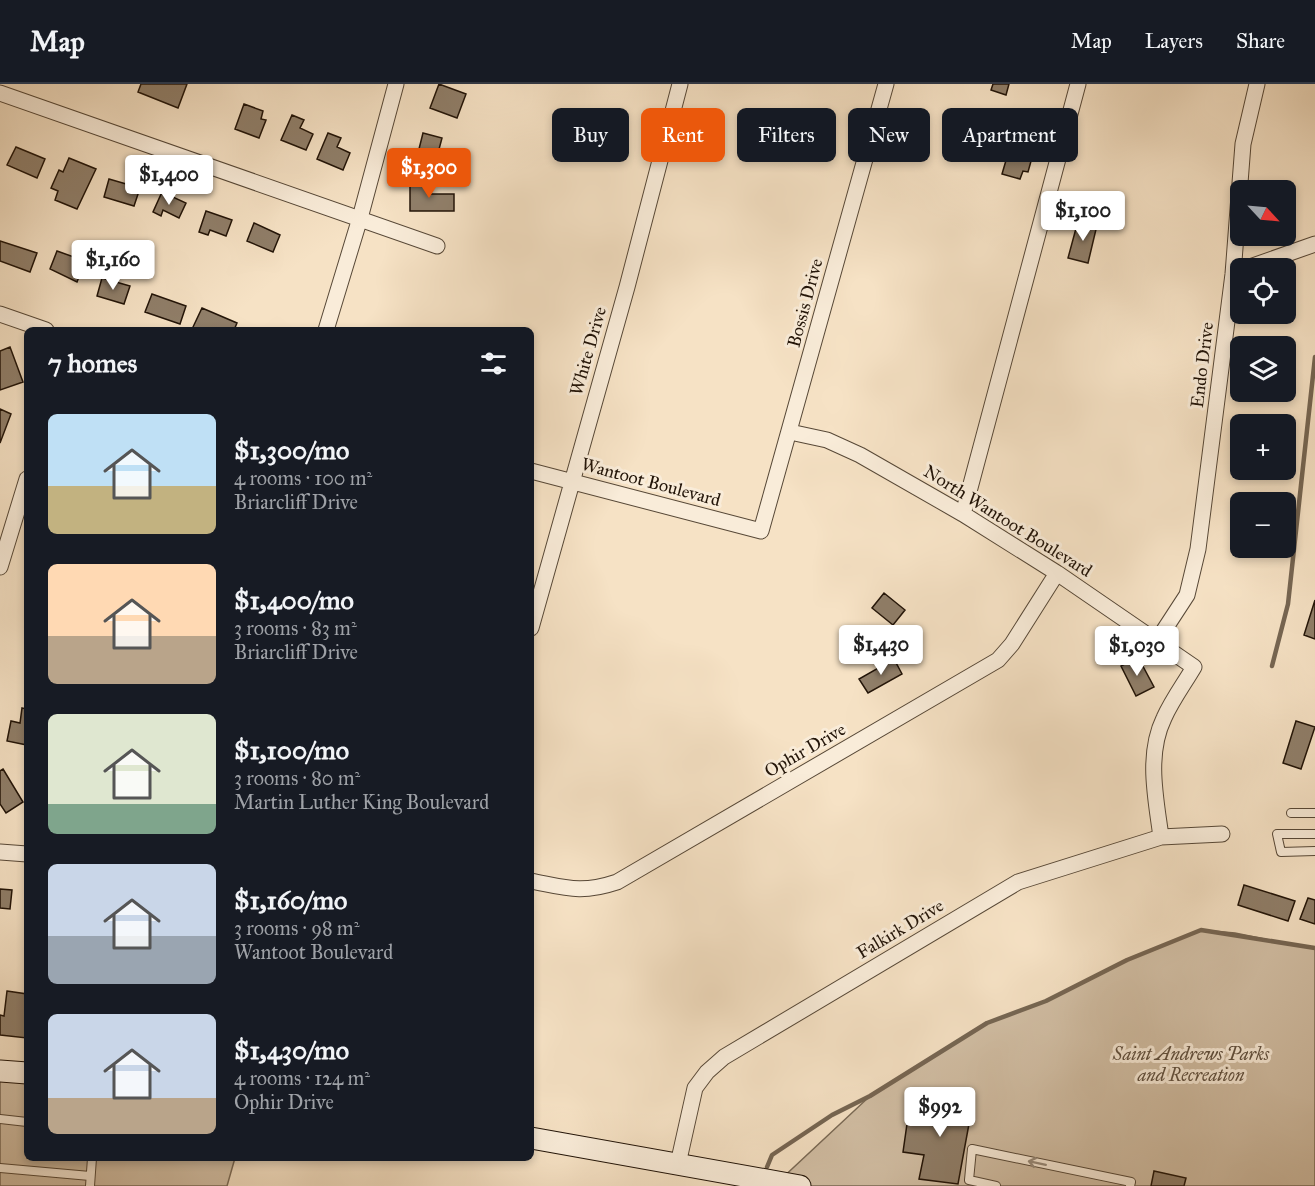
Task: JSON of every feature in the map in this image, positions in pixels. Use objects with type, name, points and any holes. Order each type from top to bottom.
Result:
[{"type":"main road","points":[[0,1071],[24,1073]]},
{"type":"main road","points":[[534,1139],[778,1184],[800,1186]]},
{"type":"street","points":[[327,327],[360,218],[396,84]]},
{"type":"street","name":"White Drive","points":[[534,617],[627,286],[680,84]]},
{"type":"street","name":"Bossis Drive","points":[[761,531],[886,84]]},
{"type":"street","points":[[963,514],[1078,84]]},
{"type":"street","name":"Endo Drive","points":[[1240,258],[1243,144],[1257,84]]},
{"type":"street","points":[[0,93],[437,246]]},
{"type":"street","points":[[1276,258],[1315,244]]},
{"type":"street","points":[[0,314],[37,327]]},
{"type":"street","name":"Endo Drive","points":[[1157,641],[1187,596],[1192,580],[1232,324]]},
{"type":"street","name":"North Wantoot Boulevard","points":[[790,432],[826,440],[860,455],[963,514],[1057,573],[1194,667],[1163,720],[1154,753],[1161,837]]},
{"type":"street","name":"Wantoot Boulevard","points":[[534,472],[761,531]]},
{"type":"street","points":[[0,567],[24,489]]},
{"type":"street","name":"Ophir Drive","points":[[534,882],[576,890],[594,889],[616,882],[988,666],[998,660],[1012,644],[1057,573]]},
{"type":"street","name":"Falkirk Drive","points":[[678,1164],[695,1088],[707,1072],[724,1057],[1018,882],[1161,837],[1222,834]]},
{"type":"street","points":[[0,852],[24,854]]},
{"type":"lane","points":[[1291,813],[1315,813]]},
{"type":"lane","points":[[1315,834],[1277,834],[1281,852],[1315,851]]},
{"type":"lane","points":[[0,1119],[24,1122]]},
{"type":"lane","points":[[996,1186],[969,1180],[972,1149],[1131,1182],[1130,1186]]},
{"type":"lane","points":[[90,1186],[92,1161]]},
{"type":"lane","points":[[0,1168],[90,1176]]},
{"type":"green space","name":"Saint Andrews Parks and Recreation","points":[[1201,930],[1235,933],[1315,949],[1315,1186],[800,1186],[778,1182],[870,1096],[987,1023],[1046,1001],[1127,960]]},
{"type":"green space","points":[[0,1081],[24,1083],[24,1161],[234,1161],[227,1186],[0,1186]]},
{"type":"building","points":[[141,84],[187,84],[178,108],[138,92]]},
{"type":"building","points":[[439,84],[466,94],[457,118],[430,108]]},
{"type":"building","points":[[993,84],[1009,84],[1006,95],[991,90]]},
{"type":"building","points":[[244,104],[263,111],[261,119],[266,120],[259,138],[235,129]]},
{"type":"building","points":[[292,115],[304,120],[300,128],[313,134],[306,150],[281,140]]},
{"type":"building","points":[[328,133],[341,138],[337,147],[350,153],[343,170],[317,159]]},
{"type":"building","points":[[423,133],[442,138],[438,153],[447,155],[445,164],[417,157]]},
{"type":"building","points":[[16,147],[45,159],[37,178],[7,165]]},
{"type":"building","points":[[69,158],[96,169],[77,209],[55,200],[58,191],[51,188],[59,170],[63,172]]},
{"type":"building","points":[[1006,162],[1031,162],[1028,172],[1023,171],[1020,179],[1002,174]]},
{"type":"building","points":[[109,179],[140,188],[134,206],[104,197]]},
{"type":"building","points":[[410,181],[429,181],[428,194],[454,194],[454,211],[410,211]]},
{"type":"building","points":[[162,192],[186,203],[179,218],[163,210],[161,216],[153,212]]},
{"type":"building","points":[[206,211],[232,220],[226,236],[210,230],[208,235],[199,232]]},
{"type":"building","points":[[1078,221],[1097,225],[1088,263],[1068,258]]},
{"type":"building","points":[[254,223],[280,235],[273,252],[247,241]]},
{"type":"building","points":[[0,241],[37,253],[30,272],[0,261]]},
{"type":"building","points":[[57,251],[85,261],[77,282],[50,269]]},
{"type":"building","points":[[102,278],[130,286],[124,304],[97,296]]},
{"type":"building","points":[[152,294],[186,306],[180,324],[145,312]]},
{"type":"building","points":[[202,308],[237,323],[235,327],[193,327]]},
{"type":"building","points":[[10,347],[23,382],[0,390],[0,351]]},
{"type":"building","points":[[0,409],[11,414],[0,443]]},
{"type":"building","points":[[884,593],[905,610],[893,625],[872,608]]},
{"type":"building","points":[[1315,600],[1315,639],[1304,635]]},
{"type":"building","points":[[1138,657],[1154,687],[1136,696],[1121,666]]},
{"type":"building","points":[[894,659],[902,674],[868,693],[859,679]]},
{"type":"building","points":[[22,708],[24,708],[24,744],[7,741],[11,721],[20,723]]},
{"type":"building","points":[[1296,721],[1315,727],[1301,769],[1283,763]]},
{"type":"building","points":[[3,769],[23,802],[6,813],[0,804],[0,771]]},
{"type":"building","points":[[1244,885],[1295,901],[1288,921],[1238,905]]},
{"type":"building","points":[[0,889],[12,890],[10,909],[0,908]]},
{"type":"building","points":[[1308,898],[1315,900],[1315,924],[1300,919]]},
{"type":"building","points":[[7,991],[24,994],[24,1038],[0,1035],[0,1015],[4,1016]]},
{"type":"building","points":[[934,1095],[973,1102],[958,1184],[919,1179],[924,1155],[903,1152],[909,1110],[931,1114]]},
{"type":"building","points":[[1154,1171],[1186,1178],[1184,1186],[1151,1186]]},
{"type":"waterway","points":[[1272,666],[1288,604],[1315,357]]},
{"type":"waterway","points":[[767,1167],[772,1155],[832,1115],[870,1096],[987,1023],[1046,1001],[1127,960],[1201,930],[1315,948]]}]
